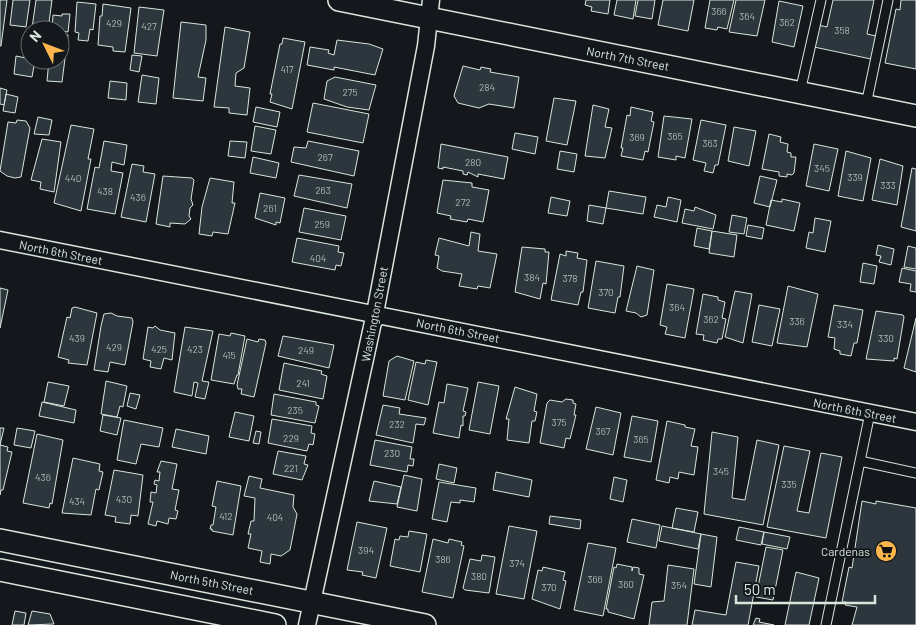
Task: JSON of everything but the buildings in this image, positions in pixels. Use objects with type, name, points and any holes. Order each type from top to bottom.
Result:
[{"type":"street","name":"North 7th Street","points":[[339,0],[430,9],[800,92],[916,116]]},
{"type":"street","name":"Washington Street","points":[[307,625],[375,314],[426,46],[430,9]]},
{"type":"street","name":"North 6th Street","points":[[0,240],[916,422]]},
{"type":"street","name":"North 5th Street","points":[[0,540],[425,625]]},
{"type":"street","points":[[0,570],[275,625]]},
{"type":"lane","points":[[800,92],[822,0]]},
{"type":"lane","points":[[866,105],[888,0]]},
{"type":"lane","points":[[826,625],[870,413]]},
{"type":"lane","points":[[860,461],[916,473]]},
{"type":"place","name":"Cardenas","points":[[886,551]]}]
